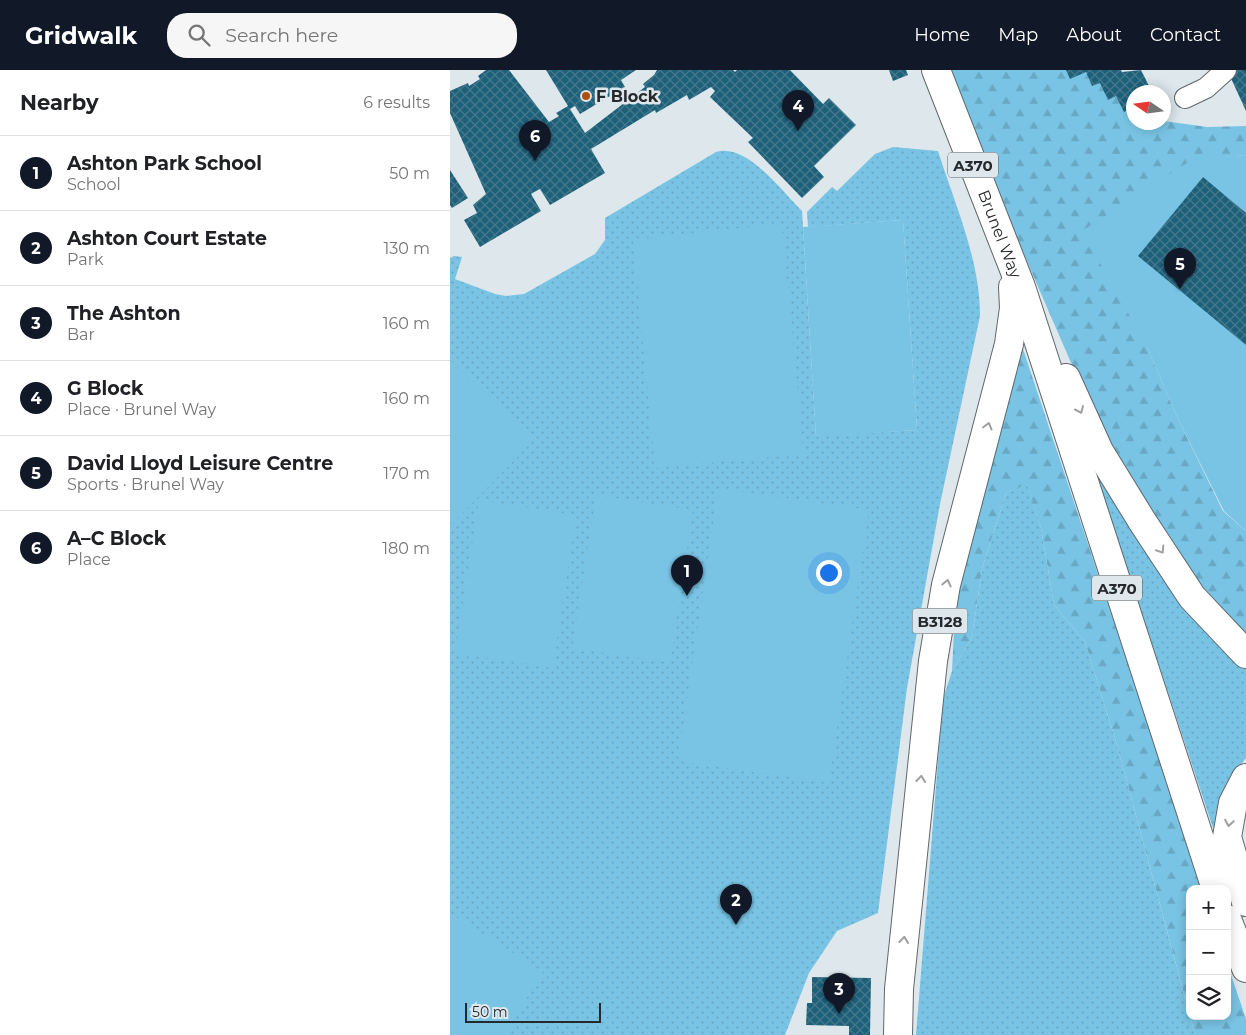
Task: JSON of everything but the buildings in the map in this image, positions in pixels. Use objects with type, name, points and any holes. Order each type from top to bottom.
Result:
[{"type":"highway","name":"Brunel Way","points":[[936,70],[1020,287]]},
{"type":"highway","name":"B3128","points":[[898,1035],[900,989],[933,661],[946,585],[1009,344],[1014,308],[1010,260]]},
{"type":"highway","points":[[1020,287],[1099,451],[1192,597],[1246,654]]},
{"type":"highway","name":"A370","points":[[1020,287],[1215,885]]},
{"type":"highway","points":[[1246,778],[1233,803],[1227,838],[1246,902]]},
{"type":"highway","points":[[1231,929],[1246,968]]},
{"type":"lane","points":[[1185,98],[1206,88],[1226,70]]},
{"type":"green space","points":[[944,70],[1082,70],[1126,101],[1126,130],[1171,130],[1171,122],[1207,127],[1246,126],[1246,155],[1193,160],[1147,347],[1178,419],[1223,511],[1246,531],[1246,640],[1188,578],[1108,448]]},
{"type":"green space","points":[[893,147],[938,151],[971,253],[979,295],[980,316],[940,504],[907,688],[878,913],[837,931],[809,973],[785,1035],[450,1035],[450,258],[454,256],[462,257],[455,279],[495,294],[506,296],[524,294],[595,254],[605,240],[605,218],[716,152],[728,151],[739,154],[763,171],[802,211],[816,436],[917,430],[903,220],[808,227],[807,212],[832,187],[837,191],[875,154]]},
{"type":"green space","points":[[1246,155],[1246,531],[1224,511],[1178,419],[1147,347],[1082,231],[1193,159]]},
{"type":"green space","points":[[903,220],[917,430],[816,437],[803,227]]},
{"type":"green space","points":[[782,224],[804,454],[655,468],[633,239]]},
{"type":"green space","points":[[1023,349],[1202,885],[1186,885],[1186,1001],[1117,745],[1085,642],[1054,605],[1041,528],[1027,484],[1006,493],[982,569],[972,637],[952,671],[954,630],[962,567],[1016,365]]},
{"type":"green space","points":[[450,359],[533,441],[450,526]]},
{"type":"green space","points":[[1076,414],[1246,665],[1246,758],[1230,778],[1220,797],[1215,828],[1213,828]]},
{"type":"green space","points":[[1027,483],[1041,528],[1054,605],[1085,642],[1117,745],[1186,1002],[1186,1020],[1191,1020],[1195,1035],[916,1035],[943,699],[952,671],[972,637],[982,569],[1006,493]]},
{"type":"green space","points":[[718,488],[869,510],[829,783],[678,761]]},
{"type":"green space","points":[[596,495],[693,510],[670,663],[572,648]]},
{"type":"green space","points":[[479,500],[576,515],[553,668],[455,653]]},
{"type":"green space","points":[[450,913],[543,972],[504,1035],[450,1035]]},
{"type":"green space","points":[[1231,975],[1246,1019],[1246,1035],[1195,1035],[1191,1020],[1231,1020]]},
{"type":"place","name":"F Block","points":[[586,96]]},
{"type":"place","name":"G Block","points":[[798,131]]},
{"type":"place","name":"A–C Block","points":[[535,161]]},
{"type":"place","name":"David Lloyd Leisure Centre","points":[[1180,289]]},
{"type":"place","name":"Ashton Park School","points":[[687,596]]},
{"type":"place","name":"Ashton Court Estate","points":[[736,925]]},
{"type":"place","name":"The Ashton","points":[[839,1014]]}]
